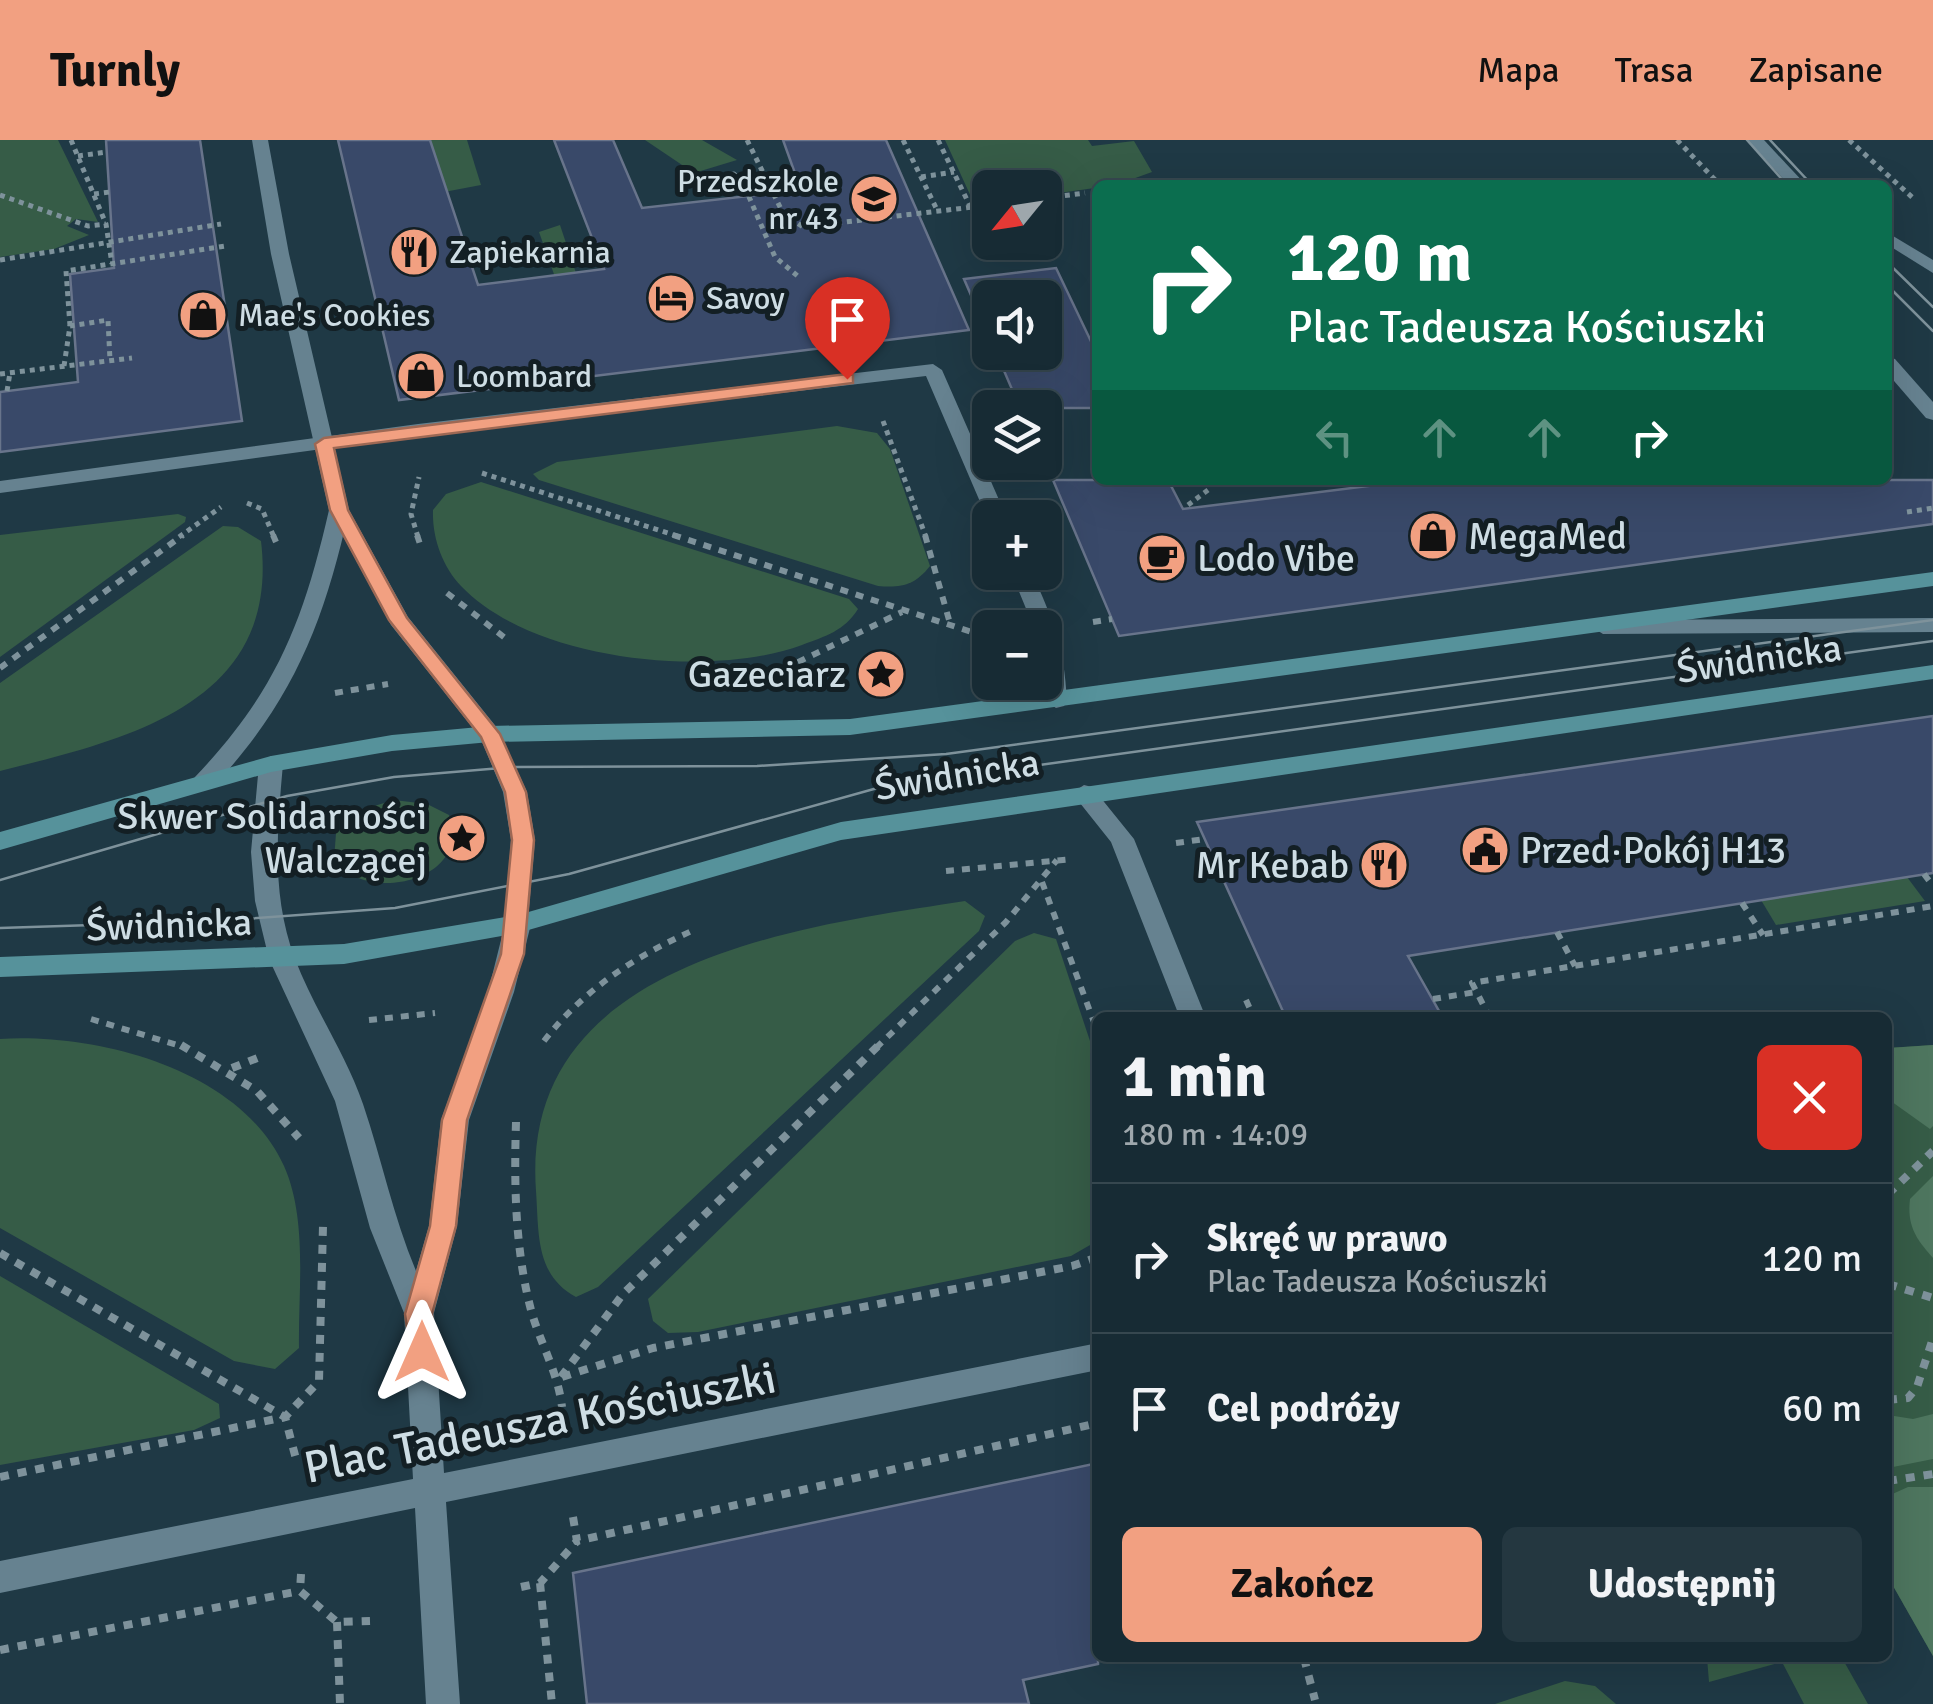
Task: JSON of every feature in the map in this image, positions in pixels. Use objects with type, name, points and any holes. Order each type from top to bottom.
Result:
[{"type":"main road","name":"Świdnicka","points":[[0,841],[271,764],[392,744],[490,734],[850,727],[1933,579]]},
{"type":"main road","name":"Świdnicka","points":[[0,967],[344,954],[518,924],[841,831],[1933,672]]},
{"type":"street","points":[[260,140],[280,254],[339,510],[399,620],[490,734],[516,792],[523,840],[518,924],[501,992],[455,1120],[443,1226],[419,1314]]},
{"type":"street","points":[[1755,140],[1793,180]]},
{"type":"street","points":[[1892,241],[1933,268]]},
{"type":"street","points":[[1892,368],[1933,414]]},
{"type":"street","points":[[0,486],[933,370],[989,500]]},
{"type":"street","points":[[203,782],[234,753],[300,655],[324,580],[339,510]]},
{"type":"street","points":[[1588,627],[1933,625]]},
{"type":"street","points":[[271,764],[264,852],[267,902],[282,959],[349,1101],[380,1213],[419,1314],[443,1704]]},
{"type":"street","points":[[1084,793],[1122,839],[1191,1012]]},
{"type":"street","name":"Plac Tadeusza Kościuszki","points":[[0,1577],[1092,1357]]},
{"type":"path","points":[[72,140],[106,224],[112,264]]},
{"type":"path","points":[[748,140],[782,213],[803,227],[970,208],[938,140]]},
{"type":"path","points":[[903,140],[938,212]]},
{"type":"path","points":[[1677,140],[1715,180]]},
{"type":"path","points":[[1849,140],[1919,203]]},
{"type":"path","points":[[78,156],[106,152]]},
{"type":"path","points":[[921,177],[954,172]]},
{"type":"path","points":[[682,182],[734,174],[743,183],[775,257],[800,278]]},
{"type":"path","points":[[94,194],[110,192]]},
{"type":"path","points":[[1062,196],[1086,193]]},
{"type":"path","points":[[0,195],[88,226],[106,224]]},
{"type":"path","points":[[0,260],[221,224]]},
{"type":"path","points":[[64,366],[70,326],[66,271],[225,246]]},
{"type":"path","points":[[787,267],[798,266]]},
{"type":"path","points":[[70,326],[108,320],[110,360]]},
{"type":"path","points":[[0,374],[132,358]]},
{"type":"path","points":[[7,391],[10,373]]},
{"type":"path","points":[[870,376],[936,563],[950,628]]},
{"type":"path","points":[[423,466],[412,514],[427,562]]},
{"type":"path","points":[[479,472],[738,553],[972,634]]},
{"type":"path","points":[[1188,505],[1212,487]]},
{"type":"path","points":[[0,668],[232,497]]},
{"type":"path","points":[[214,500],[232,497],[262,509],[278,550]]},
{"type":"path","points":[[1907,512],[1933,508]]},
{"type":"path","points":[[440,584],[509,640],[499,645]]},
{"type":"path","points":[[754,683],[903,612]]},
{"type":"path","points":[[334,693],[404,682]]},
{"type":"path","points":[[928,872],[1085,858]]},
{"type":"path","points":[[560,1377],[623,1294],[1006,922],[1057,860]]},
{"type":"path","points":[[1924,874],[1933,886]]},
{"type":"path","points":[[1042,882],[1092,1017]]},
{"type":"path","points":[[1742,904],[1763,935]]},
{"type":"path","points":[[1487,1012],[1472,983],[1933,906]]},
{"type":"path","points":[[540,1047],[563,1015],[600,978],[642,952],[702,927]]},
{"type":"path","points":[[1557,932],[1575,966]]},
{"type":"path","points":[[1433,999],[1476,992]]},
{"type":"path","points":[[352,1023],[404,1014],[452,1012]]},
{"type":"path","points":[[76,1016],[157,1033],[232,1068],[302,1143]]},
{"type":"path","points":[[232,1068],[265,1055]]},
{"type":"path","points":[[516,1115],[520,1265],[536,1330],[560,1377]]},
{"type":"path","points":[[1892,1190],[1933,1151]]},
{"type":"path","points":[[0,1477],[286,1417],[319,1381],[325,1249],[322,1214]]},
{"type":"path","points":[[0,1253],[286,1417],[298,1468]]},
{"type":"path","points":[[560,1377],[653,1348],[1092,1259]]},
{"type":"path","points":[[1892,1285],[1933,1298]]},
{"type":"path","points":[[1892,1400],[1908,1398],[1917,1387],[1933,1338]]},
{"type":"path","points":[[520,1587],[540,1583],[577,1541],[1092,1424]]},
{"type":"path","points":[[1892,1480],[1933,1474]]},
{"type":"path","points":[[570,1501],[577,1541]]},
{"type":"path","points":[[300,1591],[302,1554]]},
{"type":"path","points":[[540,1583],[552,1704]]},
{"type":"path","points":[[300,1591],[337,1622],[370,1621]]},
{"type":"path","points":[[0,1650],[300,1591]]},
{"type":"path","points":[[337,1622],[340,1704]]},
{"type":"path","points":[[1304,1662],[1315,1700]]},
{"type":"green space","points":[[0,140],[58,140],[98,222],[76,219],[67,226],[89,235],[54,249],[0,257]]},
{"type":"green space","points":[[430,140],[467,140],[481,185],[444,192]]},
{"type":"green space","points":[[645,140],[702,140],[737,160],[694,173]]},
{"type":"green space","points":[[945,140],[1088,140],[1092,146],[1134,141],[1152,172],[1130,180],[1092,180],[1092,188],[1062,193],[1062,170],[972,170],[972,199]]},
{"type":"green space","points":[[560,225],[576,273],[572,325],[539,232]]},
{"type":"green space","points":[[837,426],[877,433],[890,449],[930,566],[913,581],[901,586],[878,586],[539,480],[533,474],[557,462]]},
{"type":"green space","points":[[481,482],[849,599],[858,609],[840,628],[811,642],[764,655],[720,661],[624,656],[576,647],[531,632],[492,611],[461,586],[440,551],[433,510],[446,494]]},
{"type":"green space","points":[[178,514],[186,517],[185,522],[0,657],[0,535]]},
{"type":"green space","points":[[223,526],[238,527],[261,541],[261,597],[246,642],[220,678],[184,706],[142,728],[0,771],[0,683]]},
{"type":"green space","points":[[394,800],[427,804],[449,815],[453,837],[446,856],[414,879],[392,883],[350,874],[334,860],[336,833],[361,810]]},
{"type":"green space","points":[[1907,877],[1925,901],[1776,925],[1761,900]]},
{"type":"green space","points":[[965,901],[985,916],[979,931],[598,1287],[576,1297],[563,1288],[546,1265],[539,1237],[536,1191],[543,1114],[572,1052],[620,1005],[681,970],[751,944],[825,925]]},
{"type":"green space","points":[[1034,933],[1056,939],[1092,1047],[1092,1244],[1071,1256],[698,1332],[668,1333],[653,1321],[648,1299],[1015,941]]},
{"type":"green space","points":[[0,1039],[79,1043],[162,1064],[235,1104],[263,1132],[284,1166],[296,1209],[299,1348],[275,1369],[234,1361],[0,1228]]},
{"type":"green space","points":[[1933,1045],[1933,1656],[1892,1584],[1892,1048]]},
{"type":"green space","points":[[1933,1045],[1930,1129],[1892,1102],[1892,1048]]},
{"type":"green space","points":[[1933,1176],[1933,1258],[1914,1231],[1909,1208],[1910,1199]]},
{"type":"green space","points":[[0,1276],[219,1404],[220,1418],[194,1430],[0,1465]]},
{"type":"green space","points":[[1933,1414],[1933,1459],[1892,1467],[1892,1416],[1913,1419]]},
{"type":"green space","points":[[1908,1487],[1933,1487],[1933,1656],[1892,1584],[1892,1494]]},
{"type":"green space","points":[[1707,1662],[1782,1662],[1709,1682]]},
{"type":"green space","points":[[1782,1662],[1844,1662],[1868,1704],[1804,1704]]},
{"type":"green space","points":[[1565,1681],[1595,1686],[1616,1704],[1495,1704]]},
{"type":"building","points":[[106,140],[200,140],[242,421],[0,452],[0,392],[78,382],[70,274],[114,268]]},
{"type":"building","points":[[338,140],[430,140],[478,285],[604,269],[554,140],[613,140],[642,208],[801,190],[783,140],[886,140],[969,330],[399,400]]},
{"type":"building","points":[[1056,268],[1062,280],[972,280],[972,297],[964,279]]},
{"type":"building","points":[[1062,281],[1092,343],[1092,408],[1062,408],[1062,390],[1012,390],[1004,370],[1062,370]]},
{"type":"building","points":[[1053,480],[1092,480],[1092,485],[1171,485],[1183,509],[1376,485],[1892,485],[1892,480],[1933,480],[1933,524],[1119,636]]},
{"type":"building","points":[[1933,716],[1933,873],[1408,956],[1440,1012],[1283,1012],[1197,822]]},
{"type":"building","points":[[1092,1464],[1092,1662],[1098,1664],[1023,1680],[1029,1704],[587,1704],[573,1573]]},
{"type":"tram line","points":[[1747,140],[1783,180]]},
{"type":"tram line","points":[[1770,140],[1807,180]]},
{"type":"tram line","points":[[1892,267],[1933,307]]},
{"type":"tram line","points":[[1892,290],[1933,331]]},
{"type":"tram line","points":[[0,880],[287,796],[394,777],[514,767],[757,766],[946,754],[1933,620]]},
{"type":"tram line","points":[[0,928],[217,921],[395,908],[569,874],[881,787],[1933,641]]},
{"type":"place","name":"Przedszkole nr 43","points":[[874,199]]},
{"type":"place","name":"Zapiekarnia","points":[[414,252]]},
{"type":"place","name":"Savoy","points":[[671,298]]},
{"type":"place","name":"Mae's Cookies","points":[[203,315]]},
{"type":"place","name":"Loombard","points":[[421,376]]},
{"type":"place","name":"MegaMed","points":[[1433,536]]},
{"type":"place","name":"Lodo Vibe","points":[[1162,558]]},
{"type":"place","name":"Gazeciarz","points":[[881,674]]},
{"type":"place","name":"Skwer Solidarności Walczącej","points":[[462,838]]},
{"type":"place","name":"Przed·Pokój H13","points":[[1485,850]]},
{"type":"place","name":"Mr Kebab","points":[[1384,865]]},
{"type":"route","points":[[422,1352],[419,1314],[443,1226],[455,1120],[512,954],[518,924],[523,840],[516,792],[490,734],[399,620],[339,510],[324,444],[847,379]]}]
